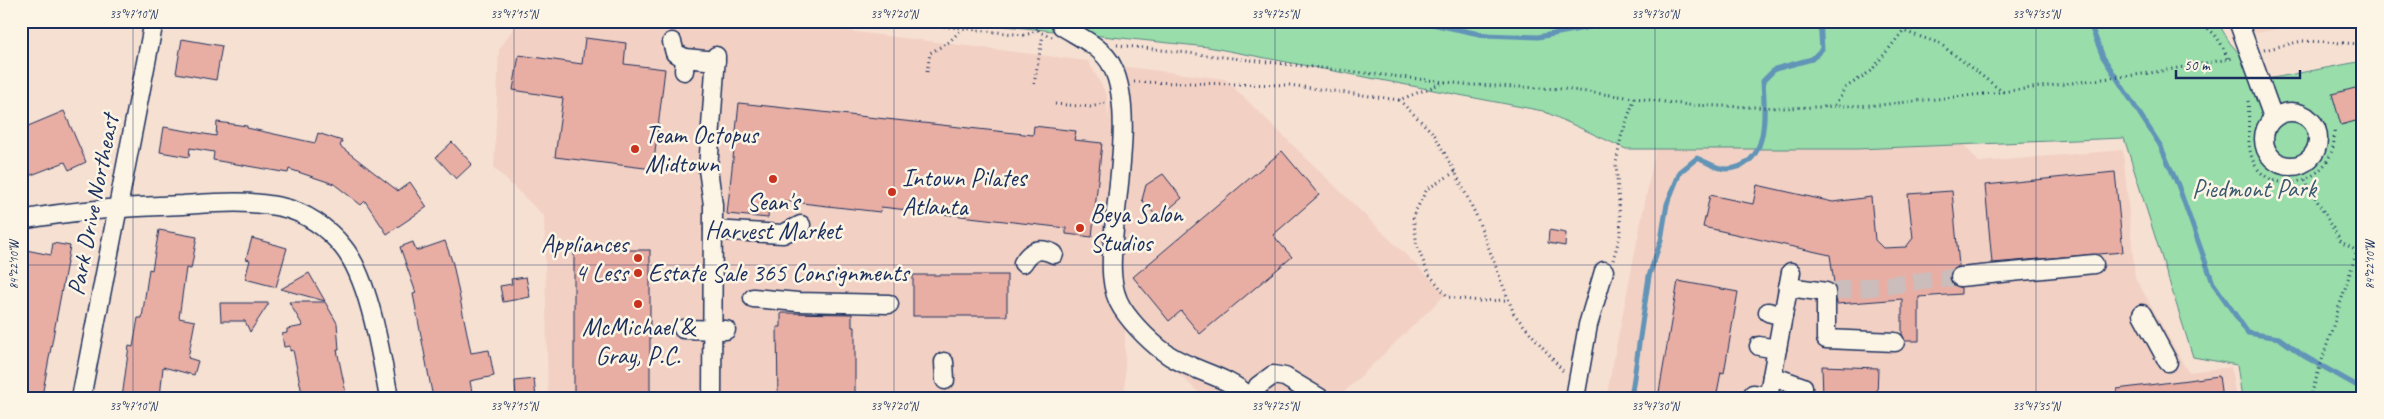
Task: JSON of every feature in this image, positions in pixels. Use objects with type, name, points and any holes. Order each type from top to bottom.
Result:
[{"type":"street","name":"Park Drive Northeast","points":[[81,398],[154,21]]},
{"type":"street","points":[[2238,21],[2273,118]]},
{"type":"street","points":[[1057,29],[1062,26],[1095,46],[1112,65],[1122,103],[1122,134],[1114,213],[1112,279],[1122,308],[1170,356],[1215,375],[1252,398],[1258,386],[1273,375],[1286,377],[1320,398]]},
{"type":"street","points":[[672,42],[675,53],[684,64],[716,59],[708,169],[712,187],[719,329],[712,398]]},
{"type":"street","points":[[21,220],[118,208],[228,203],[263,204],[282,207],[306,216],[326,229],[344,247],[355,266],[364,287],[389,398]]},
{"type":"street","points":[[713,230],[783,234],[801,226]]},
{"type":"street","points":[[1023,263],[1028,255],[1036,250],[1046,250],[1054,254]]},
{"type":"street","points":[[1960,277],[2094,264]]},
{"type":"street","points":[[1576,392],[1588,325],[1604,271]]},
{"type":"street","points":[[1763,396],[1772,376],[1777,349],[1776,314],[1790,280],[1830,291],[1826,339],[1895,342]]},
{"type":"street","points":[[753,298],[798,302],[889,304]]},
{"type":"street","points":[[2142,314],[2168,362]]},
{"type":"street","points":[[683,329],[719,329]]},
{"type":"street","points":[[1759,346],[1777,349]]},
{"type":"street","points":[[944,362],[945,380]]},
{"type":"street","points":[[1772,376],[1803,387],[1803,398]]},
{"type":"path","points":[[894,21],[1024,35],[1032,33],[1037,28]]},
{"type":"path","points":[[1034,21],[1043,35]]},
{"type":"path","points":[[2195,21],[2204,25],[2220,39],[2228,60]]},
{"type":"path","points":[[2204,25],[2208,21]]},
{"type":"path","points":[[927,72],[930,53],[949,42],[963,29]]},
{"type":"path","points":[[1043,35],[1057,29]]},
{"type":"path","points":[[1835,106],[1845,88],[1872,71],[1903,31],[1939,43],[2003,92]]},
{"type":"path","points":[[1034,84],[1043,35]]},
{"type":"path","points":[[2260,51],[2302,41],[2363,44]]},
{"type":"path","points":[[1114,45],[1446,82],[1564,89],[1689,105],[1775,107],[1879,105],[2003,92],[2150,73],[2237,57],[2238,66]]},
{"type":"path","points":[[1054,104],[1091,106],[1109,102],[1117,82],[1127,78],[1136,83],[1289,85],[1399,100],[1446,82]]},
{"type":"path","points":[[2248,96],[2248,137],[2252,160],[2263,174],[2277,181],[2291,183],[2305,180],[2325,167],[2334,148],[2334,130]]},
{"type":"path","points":[[1604,271],[1610,268],[1621,232],[1616,164],[1621,137],[1635,97]]},
{"type":"path","points":[[1399,100],[1434,134],[1455,172],[1476,215],[1514,314],[1576,392]]},
{"type":"path","points":[[1455,172],[1427,189],[1413,216],[1417,246],[1428,273],[1448,297],[1479,301],[1508,300]]},
{"type":"path","points":[[2305,180],[2341,242],[2357,251]]},
{"type":"path","points":[[2310,398],[2357,251],[2363,241]]},
{"type":"shaded area","points":[[518,21],[768,21],[1088,61],[1107,95],[1108,121],[1112,65],[1225,79],[1446,294],[1338,398],[1205,398],[1125,326],[1125,398],[548,398],[544,216],[494,168],[499,50]]},
{"type":"shaded area","points":[[2249,21],[2326,21],[2255,33]]},
{"type":"shaded area","points":[[1926,101],[1979,162],[2123,150],[2135,277],[2188,372],[2231,367],[2236,398],[1606,398],[1662,116]]},
{"type":"green space","name":"Piedmont Park","points":[[957,21],[2217,21],[2230,43],[2262,80],[2363,61],[2363,398],[2242,398],[2237,365],[2193,357],[2124,138],[1857,149],[1626,149],[1543,111],[1208,47]]},
{"type":"building","points":[[585,38],[626,43],[624,64],[665,69],[653,169],[555,157],[563,98],[513,90],[519,55],[582,64]]},
{"type":"building","points":[[182,39],[222,46],[216,80],[176,73]]},
{"type":"building","points":[[2363,86],[2363,119],[2341,125],[2332,94]]},
{"type":"building","points":[[739,103],[1033,135],[1034,126],[1076,131],[1074,140],[1102,143],[1092,237],[1066,234],[1066,228],[881,207],[880,212],[784,201],[783,208],[769,207],[768,218],[727,214]]},
{"type":"building","points":[[64,111],[86,162],[69,170],[65,162],[21,179],[21,129]]},
{"type":"building","points":[[217,122],[247,126],[247,128],[315,143],[318,133],[342,141],[340,146],[398,191],[410,182],[427,207],[387,234],[365,201],[361,205],[334,184],[289,169],[288,173],[213,160],[214,152],[190,148],[189,157],[160,152],[164,127],[216,136]]},
{"type":"building","points":[[452,142],[472,164],[456,179],[436,157]]},
{"type":"building","points":[[1282,151],[1319,195],[1273,235],[1292,257],[1200,334],[1181,311],[1169,321],[1133,277]]},
{"type":"building","points":[[2115,172],[2123,252],[1992,263],[1985,185]]},
{"type":"building","points":[[1163,174],[1182,198],[1158,218],[1142,200],[1146,185]]},
{"type":"building","points":[[1757,185],[1833,202],[1871,197],[1875,240],[1883,248],[1906,247],[1913,238],[1908,194],[1952,191],[1959,266],[1953,269],[1949,278],[1952,284],[1961,288],[1961,294],[1919,297],[1919,341],[1905,341],[1902,334],[1902,299],[1837,304],[1830,255],[1703,227],[1710,195],[1753,204]]},
{"type":"building","points":[[159,230],[197,237],[191,269],[186,268],[179,318],[195,321],[188,358],[198,361],[194,375],[163,367],[160,398],[122,398],[129,346],[133,347],[138,318],[142,318],[149,269],[152,270]]},
{"type":"building","points":[[1549,230],[1566,233],[1565,246],[1548,243]]},
{"type":"building","points":[[252,238],[287,248],[276,287],[245,279],[250,260],[246,259]]},
{"type":"building","points":[[445,241],[453,264],[471,353],[489,350],[494,376],[470,381],[473,398],[433,398],[413,294],[416,293],[400,247],[413,242],[416,251]]},
{"type":"building","points":[[53,243],[70,246],[42,396],[21,393],[21,249],[51,255]]},
{"type":"building","points":[[574,250],[650,250],[650,398],[574,398]]},
{"type":"building","points":[[309,273],[325,301],[281,289]]},
{"type":"building","points":[[913,275],[1007,275],[1007,316],[913,316]]},
{"type":"building","points":[[526,277],[530,297],[503,302],[500,286],[512,284],[511,279]]},
{"type":"building","points":[[1678,281],[1738,292],[1724,373],[1721,372],[1716,398],[1658,398]]},
{"type":"building","points":[[289,302],[325,302],[337,323],[339,350],[337,350],[347,398],[303,398],[293,350],[290,351],[290,346],[284,347],[282,334],[287,333],[287,329],[303,326]]},
{"type":"building","points":[[220,303],[269,303],[250,332],[245,321],[221,321]]},
{"type":"building","points":[[781,313],[852,314],[852,327],[855,327],[855,398],[778,398],[777,327],[781,327]]},
{"type":"building","points":[[1822,366],[1878,368],[1877,397],[1823,398]]},
{"type":"building","points":[[2219,376],[2222,398],[2118,398],[2117,389]]},
{"type":"building","points":[[534,379],[536,398],[516,398],[515,381]]},
{"type":"waterway","points":[[1418,21],[1484,35],[1538,37],[1621,21]]},
{"type":"waterway","points":[[1631,398],[1649,276],[1661,240],[1667,204],[1680,172],[1697,158],[1722,169],[1740,166],[1751,159],[1758,149],[1762,137],[1764,123],[1763,81],[1775,69],[1812,59],[1822,49],[1820,21]]},
{"type":"waterway","points":[[2089,21],[2103,57],[2160,145],[2178,185],[2213,283],[2248,333],[2279,338],[2304,356],[2363,389]]},
{"type":"tunnel","points":[[1833,291],[1960,277]]},
{"type":"place","name":"Team Octopus Midtown","points":[[635,149]]},
{"type":"place","name":"Sean's Harvest Market","points":[[773,179]]},
{"type":"place","name":"Intown Pilates Atlanta","points":[[892,192]]},
{"type":"place","name":"Beya Salon Studios","points":[[1080,228]]},
{"type":"place","name":"Appliances 4 Less","points":[[638,258]]},
{"type":"place","name":"Estate Sale 365 Consignments","points":[[638,273]]},
{"type":"place","name":"McMichael & Gray, P.C.","points":[[638,304]]}]
